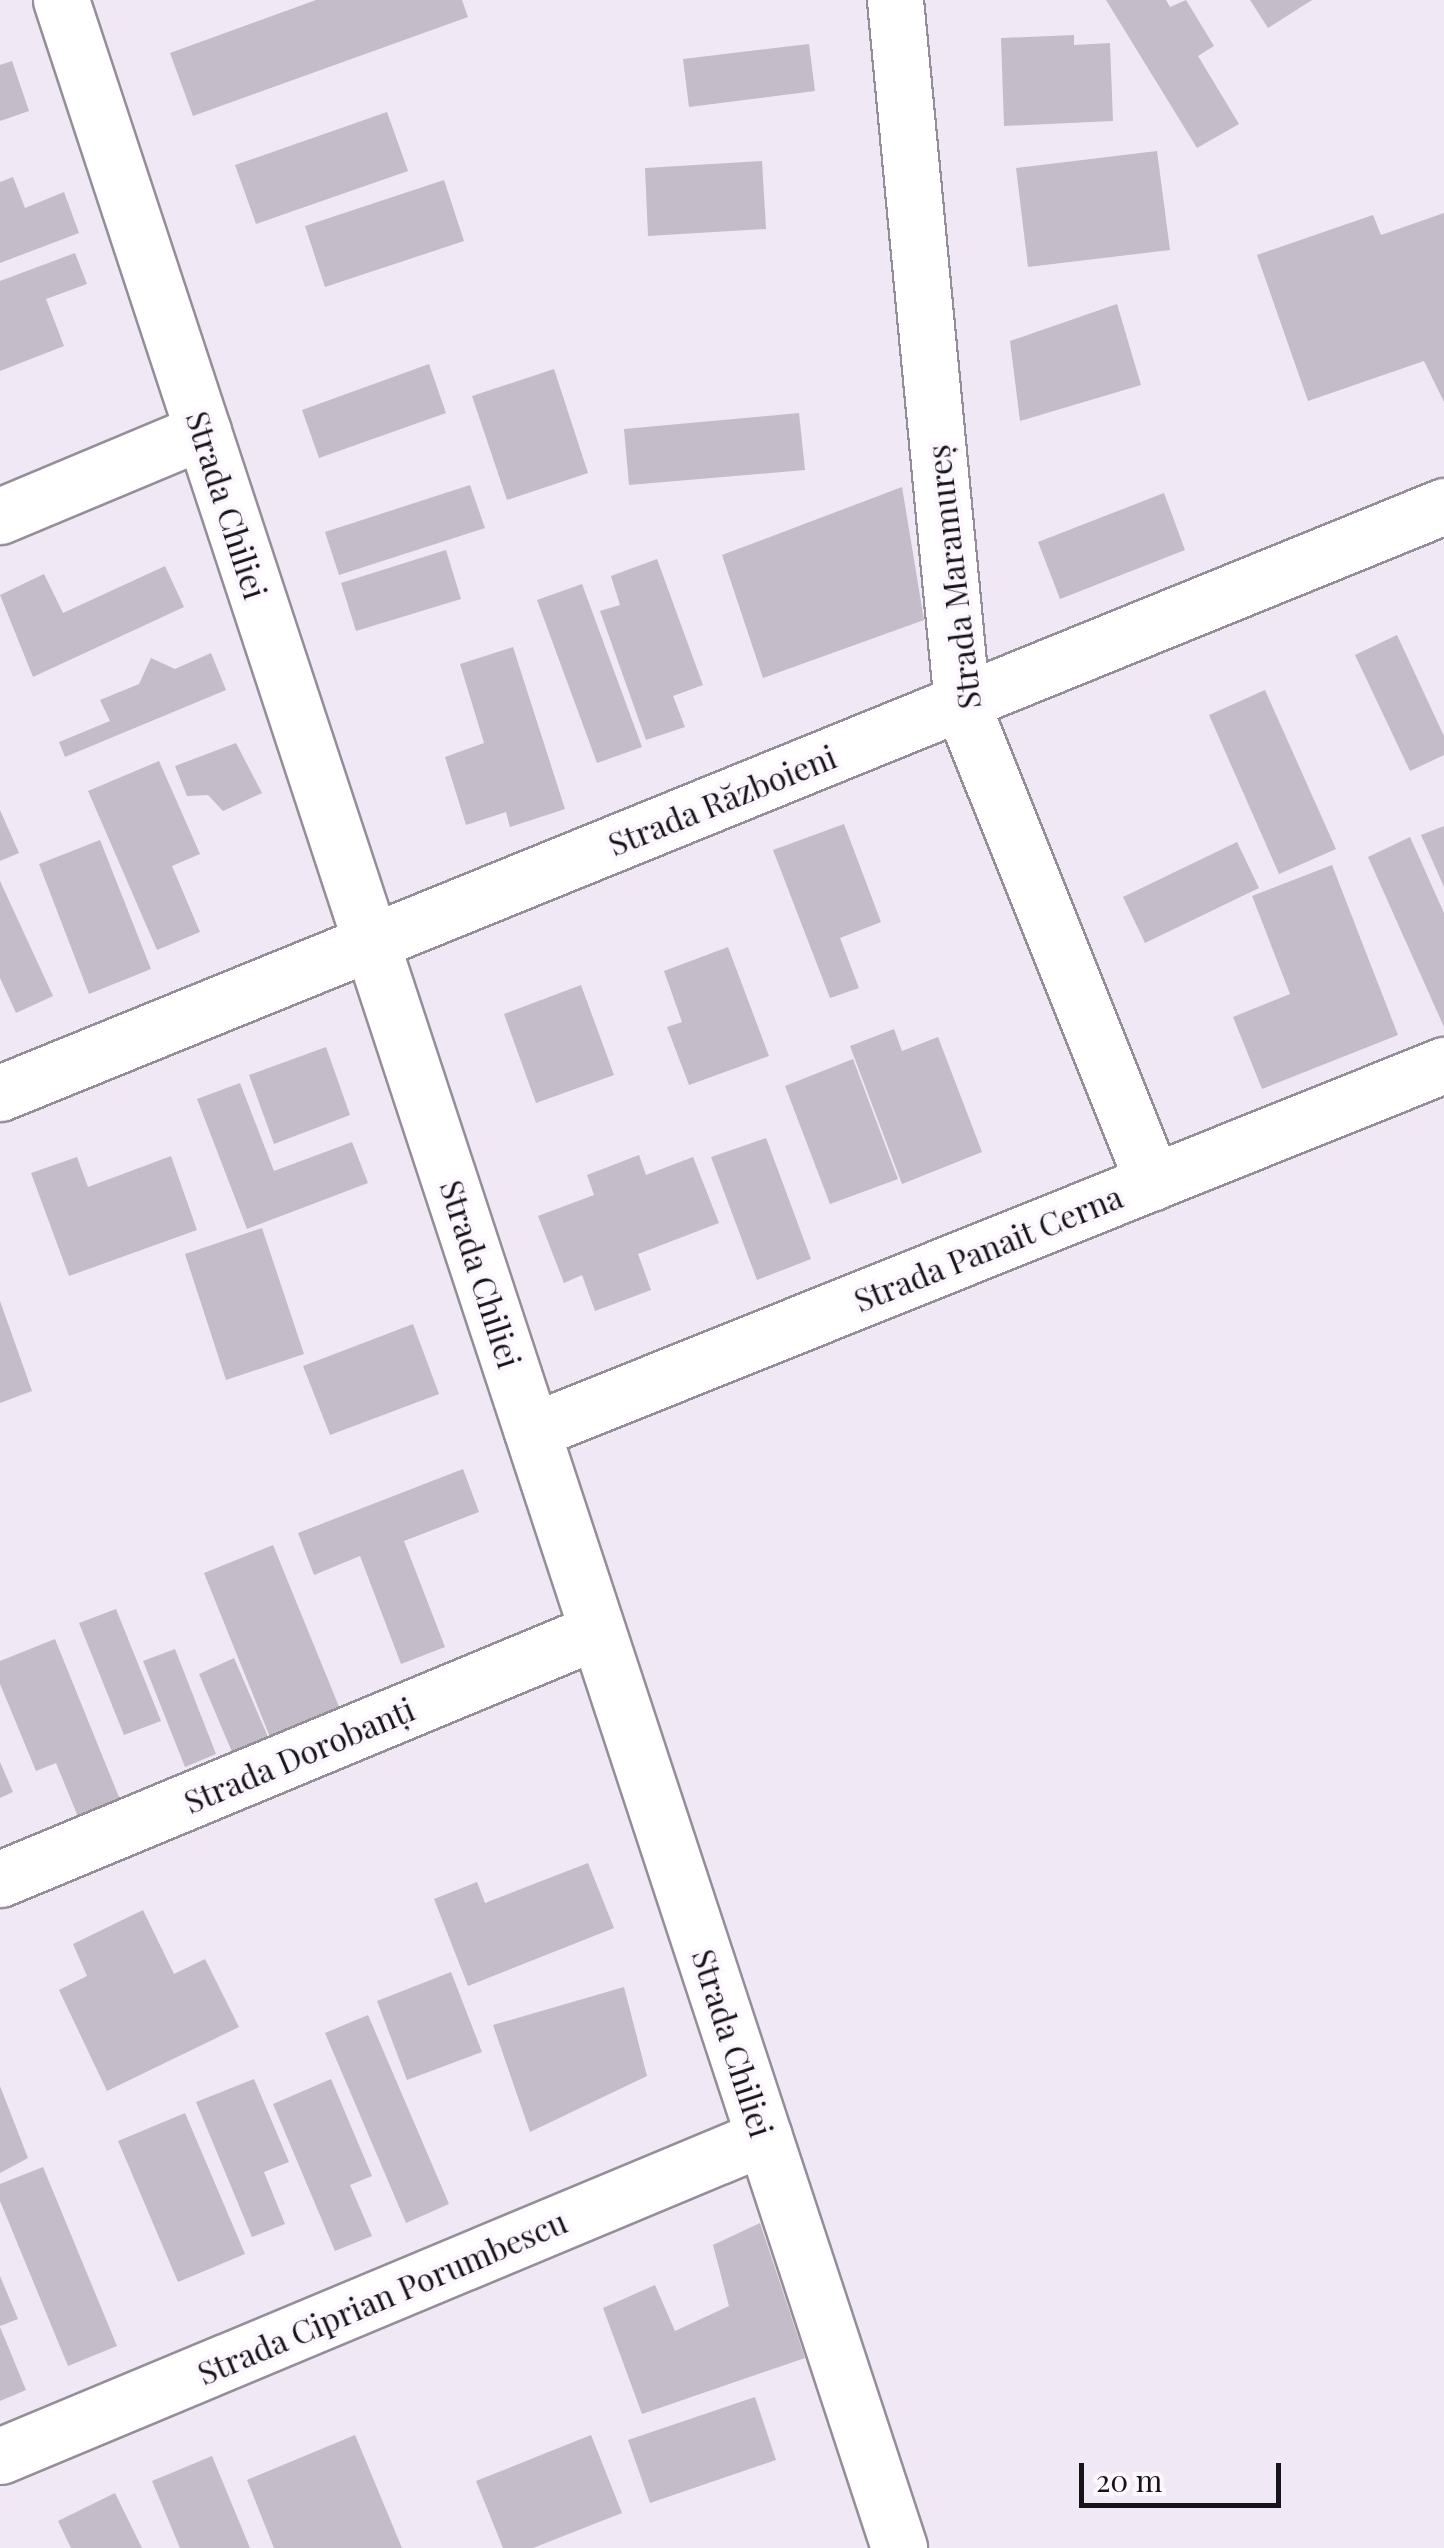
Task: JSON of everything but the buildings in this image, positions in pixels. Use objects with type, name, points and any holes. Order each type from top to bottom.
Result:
[{"type":"street","name":"Strada Chiliei","points":[[61,0],[899,2548]]},
{"type":"street","name":"Strada Maramureș","points":[[895,0],[962,704],[1152,1182]]},
{"type":"street","points":[[0,516],[203,430]]},
{"type":"street","name":"Strada Războieni","points":[[0,1093],[1444,506]]},
{"type":"street","name":"Strada Panait Cerna","points":[[532,1431],[1444,1065]]},
{"type":"street","name":"Strada Dorobanți","points":[[0,1880],[598,1631]]},
{"type":"street","name":"Strada Ciprian Porumbescu","points":[[0,2456],[764,2137]]}]
